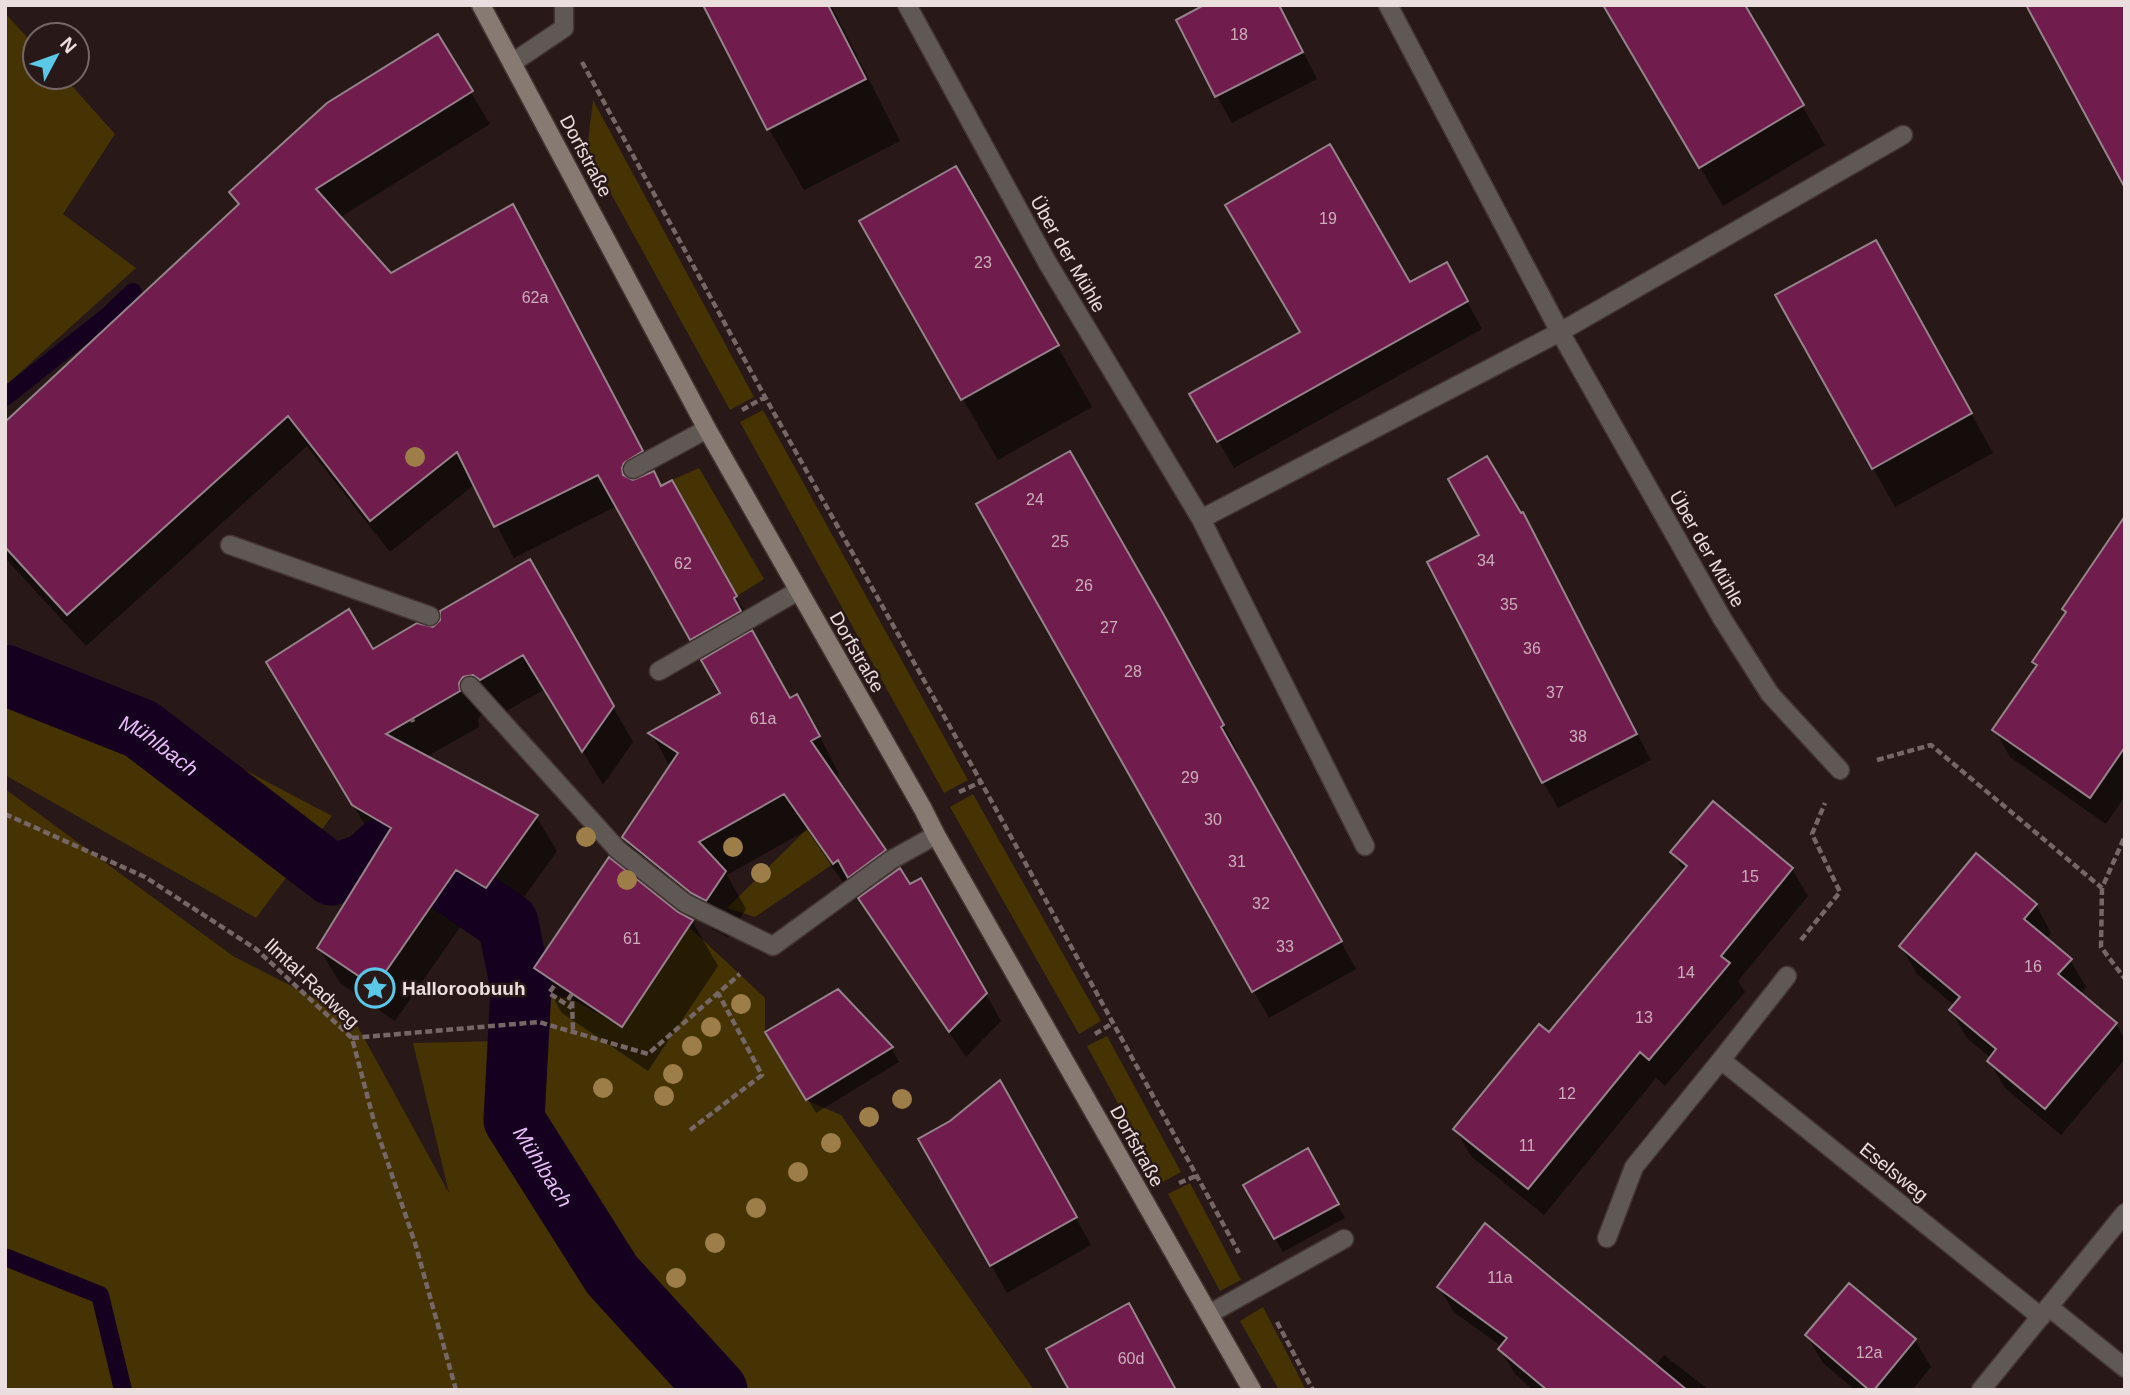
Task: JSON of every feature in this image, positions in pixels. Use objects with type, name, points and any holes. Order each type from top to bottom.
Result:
[{"type":"street","name":"Dorfstraße","points":[[481,5],[707,429],[1252,1390]]},
{"type":"street","points":[[512,63],[564,28],[564,5]]},
{"type":"street","name":"Über der Mühle","points":[[907,5],[1047,262],[1201,519],[1365,846]]},
{"type":"street","name":"Über der Mühle","points":[[1388,5],[1560,332],[1723,620],[1770,694],[1840,770]]},
{"type":"street","points":[[1201,519],[1560,332],[1903,135]]},
{"type":"street","points":[[634,469],[707,429]]},
{"type":"street","points":[[230,545],[430,616]]},
{"type":"street","points":[[659,671],[798,591]]},
{"type":"street","points":[[470,686],[618,850],[685,902],[773,946],[891,860],[936,835]]},
{"type":"street","points":[[1607,1238],[1634,1167],[1787,976]]},
{"type":"street","name":"Eselsweg","points":[[1721,1060],[2045,1312],[2125,1368]]},
{"type":"street","points":[[1982,1390],[2125,1213]]},
{"type":"street","points":[[1209,1314],[1344,1239]]},
{"type":"path","points":[[564,28],[1313,1390]]},
{"type":"path","points":[[1787,976],[1796,947],[1840,892],[1811,834],[1840,770],[1930,745],[2102,888]]},
{"type":"path","name":"Ilmtal-Radweg","points":[[5,814],[156,884],[256,949],[352,1038],[375,1125],[415,1243],[456,1390]]},
{"type":"path","points":[[2125,836],[2102,888],[2101,947],[2125,979]]},
{"type":"path","points":[[352,1038],[539,1022],[648,1054],[773,946]]},
{"type":"path","points":[[554,986],[549,993],[572,1009]]},
{"type":"path","points":[[690,1130],[762,1074],[718,993]]},
{"type":"path","points":[[572,994],[569,998],[572,999],[573,1031]]},
{"type":"shaded area","points":[[5,13],[21,31],[21,91],[77,91],[115,134],[63,214],[136,268],[5,386]]},
{"type":"shaded area","points":[[593,100],[754,397],[730,410],[587,150]]},
{"type":"shaded area","points":[[763,410],[968,780],[944,793],[740,422]]},
{"type":"shaded area","points":[[699,468],[764,579],[737,596],[672,480]]},
{"type":"shaded area","points":[[5,643],[332,816],[256,918],[5,775]]},
{"type":"shaded area","points":[[5,789],[233,956],[353,1018],[449,1193],[413,1043],[541,1040],[539,1022],[545,993],[572,999],[622,1027],[689,927],[765,998],[765,1032],[806,1100],[841,1115],[1034,1390],[5,1390]]},
{"type":"shaded area","points":[[973,794],[1101,1021],[1079,1034],[950,807]]},
{"type":"shaded area","points":[[808,828],[833,864],[755,917],[727,908]]},
{"type":"shaded area","points":[[1107,1036],[1181,1172],[1161,1183],[1087,1046]]},
{"type":"shaded area","points":[[1190,1183],[1241,1280],[1220,1291],[1168,1194]]},
{"type":"shaded area","points":[[1263,1307],[1306,1390],[1279,1390],[1240,1321]]},
{"type":"building","points":[[703,5],[828,5],[866,79],[767,130]]},
{"type":"building","points":[[1204,5],[1279,5],[1303,52],[1215,97],[1176,20]]},
{"type":"building","points":[[1603,5],[1745,5],[1804,105],[1699,168]]},
{"type":"building","points":[[2026,5],[2125,5],[2125,188]]},
{"type":"building","points":[[438,34],[473,91],[316,189],[391,273],[513,204],[643,451],[624,463],[623,475],[633,480],[654,471],[661,486],[672,480],[737,596],[734,598],[741,611],[690,640],[598,475],[494,527],[457,452],[370,521],[288,416],[67,615],[5,547],[5,422],[239,204],[229,192],[327,103]]},
{"type":"building","points":[[1330,144],[1410,282],[1447,262],[1468,301],[1217,442],[1189,394],[1300,332],[1225,205]]},
{"type":"building","points":[[956,166],[1059,345],[961,400],[859,221]]},
{"type":"building","points":[[1876,240],[1972,413],[1872,469],[1775,295]]},
{"type":"building","points":[[1070,451],[1165,617],[1224,725],[1221,727],[1342,941],[1252,992],[976,504]]},
{"type":"building","points":[[1487,456],[1521,513],[1523,512],[1637,734],[1542,783],[1427,562],[1479,535],[1448,479]]},
{"type":"building","points":[[2125,516],[2125,747],[2090,798],[1992,730],[2037,665],[2032,662],[2066,612],[2062,609]]},
{"type":"building","points":[[530,559],[614,706],[582,752],[523,655],[480,680],[473,675],[463,677],[459,683],[460,691],[386,734],[538,815],[486,888],[456,870],[375,987],[317,948],[391,828],[352,805],[266,662],[349,609],[373,649],[417,623],[433,627],[440,620],[440,611]]},
{"type":"building","points":[[752,630],[790,698],[797,694],[820,736],[811,741],[886,850],[848,878],[838,860],[833,864],[784,794],[699,842],[726,871],[706,901],[691,893],[622,837],[678,753],[648,733],[720,693],[701,660]]},
{"type":"building","points":[[1713,801],[1793,868],[1721,956],[1730,963],[1649,1060],[1640,1052],[1528,1189],[1453,1129],[1539,1024],[1549,1032],[1687,866],[1670,852]]},
{"type":"building","points":[[1976,853],[2037,904],[2024,919],[2072,959],[2058,974],[2117,1023],[2045,1109],[1987,1061],[1996,1049],[1949,1010],[1960,997],[1899,946]]},
{"type":"building","points":[[609,857],[678,912],[693,920],[622,1027],[534,968]]},
{"type":"building","points":[[900,868],[910,884],[921,878],[987,993],[949,1032],[858,898]]},
{"type":"building","points":[[838,989],[893,1047],[806,1100],[765,1032]]},
{"type":"building","points":[[1000,1080],[1077,1217],[990,1266],[918,1139],[950,1121]]},
{"type":"building","points":[[1308,1148],[1339,1204],[1274,1239],[1243,1185]]},
{"type":"building","points":[[1485,1223],[1687,1390],[1547,1390],[1498,1349],[1507,1338],[1437,1287]]},
{"type":"building","points":[[1849,1283],[1916,1339],[1874,1390],[1869,1390],[1805,1335]]},
{"type":"building","points":[[1129,1303],[1176,1390],[1069,1390],[1046,1349]]},
{"type":"waterway","points":[[5,397],[109,315],[133,292]]},
{"type":"waterway","name":"Mühlbach","points":[[5,675],[141,729],[332,875],[367,863],[383,848],[409,848]]},
{"type":"waterway","name":"Mühlbach","points":[[448,882],[508,923],[521,988],[514,1120],[612,1275],[717,1390]]},
{"type":"waterway","name":"Mühlbach","points":[[5,1257],[100,1295],[123,1390]]},
{"type":"place","name":"Halloroobuuh","points":[[375,988]]}]
